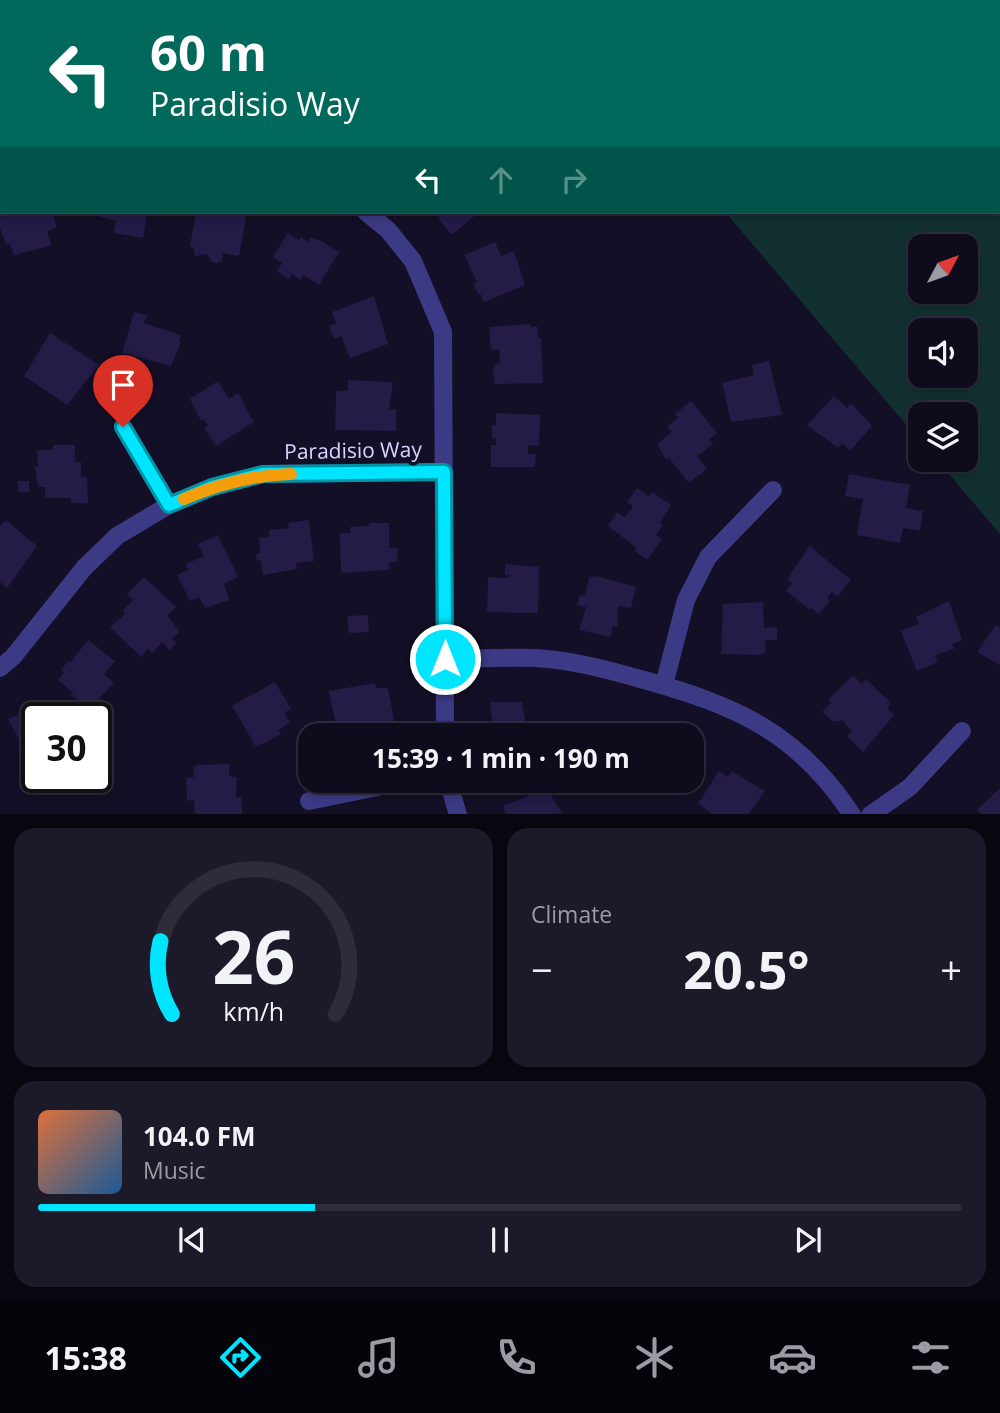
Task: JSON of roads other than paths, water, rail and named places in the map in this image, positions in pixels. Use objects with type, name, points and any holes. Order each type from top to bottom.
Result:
[{"type":"street","points":[[368,214],[388,230],[413,261],[443,332],[444,723]]},
{"type":"street","points":[[123,427],[169,505]]},
{"type":"street","name":"Paradisio Way","points":[[0,668],[13,657],[84,568],[117,536],[169,505],[212,487],[263,474],[444,472]]},
{"type":"street","points":[[664,685],[686,600],[708,557],[773,490]]},
{"type":"street","points":[[445,659],[557,660],[706,697],[771,730],[833,786],[852,814]]},
{"type":"street","points":[[870,814],[910,787],[962,731]]},
{"type":"street","points":[[309,801],[348,793]]},
{"type":"street","points":[[452,793],[458,814]]}]
